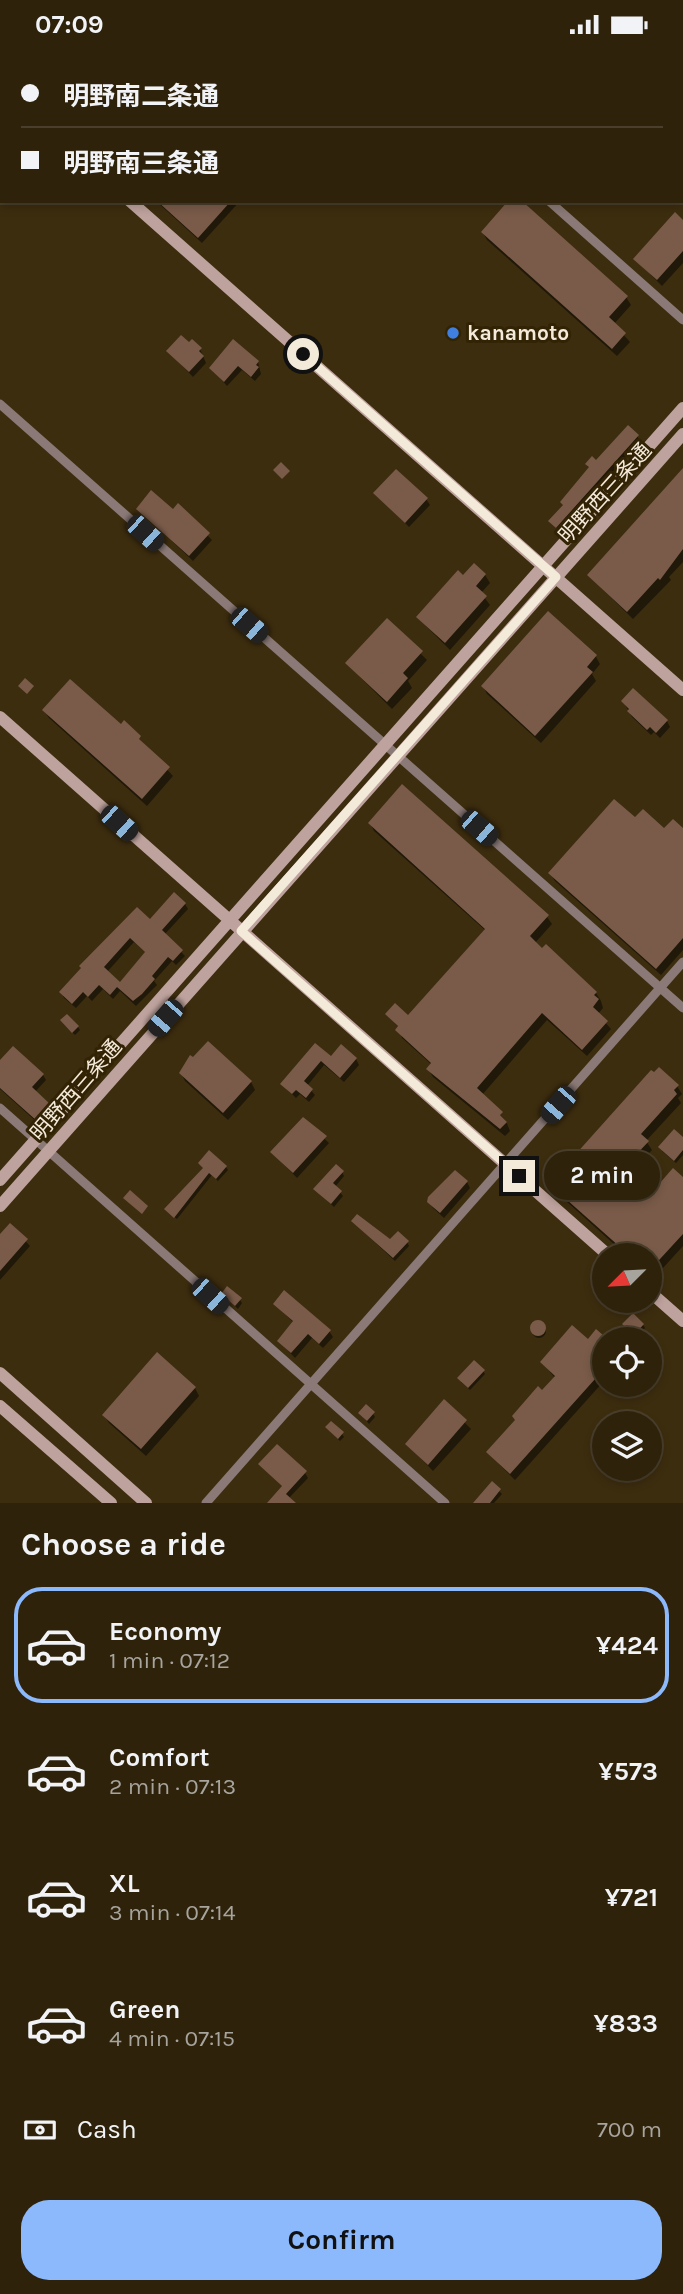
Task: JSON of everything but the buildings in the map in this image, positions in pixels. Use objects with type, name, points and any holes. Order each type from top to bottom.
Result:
[{"type":"street","points":[[132,203],[683,690]]},
{"type":"street","points":[[551,203],[683,320]]},
{"type":"street","points":[[0,404],[683,1008]]},
{"type":"street","name":"明野西三条通","points":[[0,1180],[683,408]]},
{"type":"street","name":"明野西三条通","points":[[0,1206],[683,434]]},
{"type":"street","points":[[0,717],[595,1243]]},
{"type":"street","points":[[206,1503],[683,963]]},
{"type":"street","points":[[0,1108],[310,1386],[445,1503]]},
{"type":"street","points":[[662,1302],[683,1321]]},
{"type":"street","points":[[0,1373],[146,1503]]},
{"type":"street","points":[[0,1406],[111,1503]]},
{"type":"place","name":"kanamoto","points":[[453,333]]},
{"type":"route","points":[[303,354],[556,577],[241,931],[519,1176]]}]
